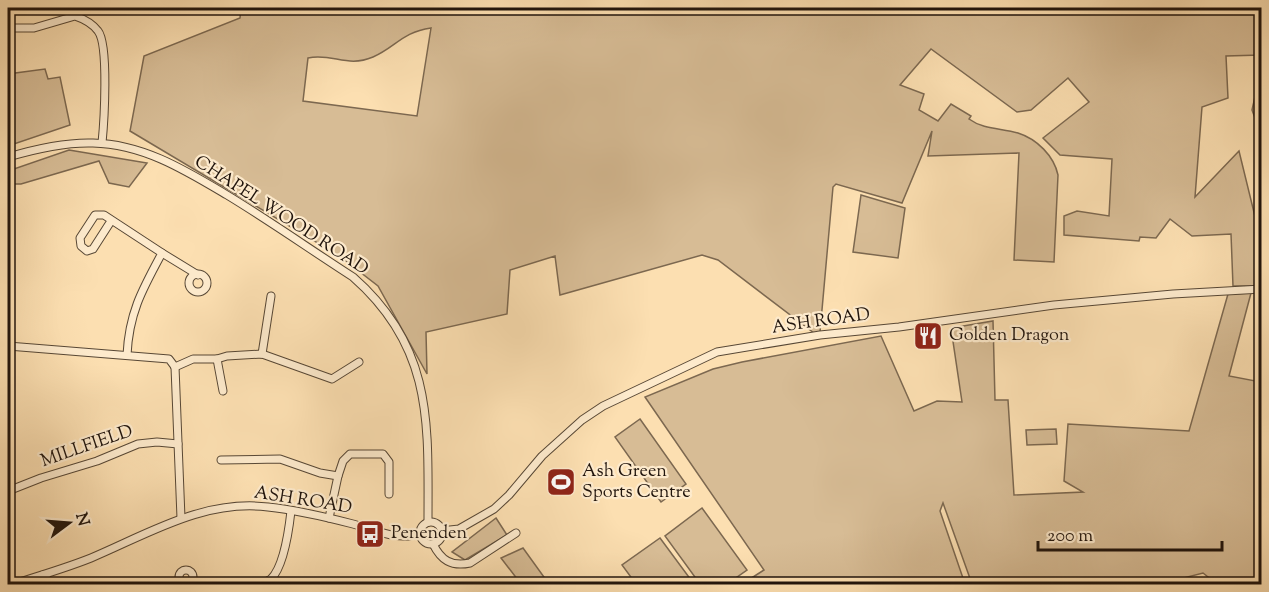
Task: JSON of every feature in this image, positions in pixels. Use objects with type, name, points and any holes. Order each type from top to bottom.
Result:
[{"type":"street","points":[[8,28],[34,28],[75,16],[85,19],[98,30],[105,70],[102,143]]},
{"type":"street","name":"CHAPEL WOOD ROAD","points":[[8,157],[48,146],[74,143],[102,143],[135,149],[169,162],[247,207],[353,277],[369,291],[397,328],[421,381],[427,446],[428,522]]},
{"type":"street","points":[[111,221],[93,249],[87,251],[81,246],[80,238],[95,215],[104,215],[162,254],[198,274]]},
{"type":"street","points":[[127,355],[128,331],[138,298],[162,254]]},
{"type":"street","name":"ASH ROAD","points":[[441,531],[459,529],[494,509],[542,456],[582,420],[603,406],[717,352],[820,335],[899,327],[1054,305],[1173,294],[1262,290]]},
{"type":"street","points":[[262,354],[271,296]]},
{"type":"street","points":[[8,346],[169,359],[175,367],[181,518]]},
{"type":"street","points":[[175,367],[193,359],[262,354],[332,379],[359,362]]},
{"type":"street","points":[[217,359],[223,391]]},
{"type":"street","name":"MILLFIELD","points":[[8,491],[40,478],[97,461],[138,444],[157,442],[178,444]]},
{"type":"street","points":[[329,518],[343,460],[350,454],[383,454],[389,462],[389,494]]},
{"type":"street","points":[[220,460],[280,459],[320,473],[338,476]]},
{"type":"street","name":"ASH ROAD","points":[[13,585],[90,558],[181,518],[212,510],[267,507],[329,518],[396,535],[408,536],[420,533]]},
{"type":"street","points":[[278,585],[267,582],[278,567],[291,511]]},
{"type":"street","points":[[433,544],[440,539],[441,531],[436,524],[428,522],[422,526],[420,533],[424,542],[433,544],[442,558],[461,565],[470,563],[516,533]]},
{"type":"street","points":[[43,575],[53,585]]},
{"type":"shaded area","points":[[241,8],[1261,8],[1261,55],[1226,56],[1228,98],[1202,107],[1195,197],[1239,151],[1261,241],[1261,286],[1233,286],[1231,234],[1192,236],[1170,219],[1156,238],[1140,237],[1139,241],[1064,235],[1064,216],[1077,211],[1109,216],[1112,159],[1060,155],[1043,138],[1089,102],[1068,78],[1031,110],[1017,112],[931,49],[900,85],[924,94],[919,110],[938,121],[951,104],[971,116],[969,119],[975,123],[1018,133],[1032,139],[1053,161],[1058,175],[1054,262],[1014,260],[1019,153],[928,156],[932,131],[902,203],[836,184],[833,187],[820,332],[814,333],[718,260],[702,255],[560,295],[555,256],[510,270],[507,314],[426,332],[427,374],[378,286],[338,255],[130,131],[144,56],[240,18]],"holes":[[[431,28],[417,116],[303,101],[308,58],[364,60],[381,53],[406,36]]]},
{"type":"shaded area","points":[[45,69],[48,79],[60,77],[70,125],[8,146],[8,74]]},
{"type":"shaded area","points":[[1261,70],[1261,122],[1258,126],[1252,110]]},
{"type":"shaded area","points":[[69,150],[147,163],[129,187],[109,183],[99,161],[21,184],[8,184],[8,171]]},
{"type":"shaded area","points":[[861,195],[905,208],[898,258],[853,252]]},
{"type":"shaded area","points":[[1251,293],[1229,376],[1261,382],[1261,584],[1217,584],[1203,573],[1160,584],[972,584],[943,503],[940,511],[965,584],[742,584],[764,570],[645,397],[713,369],[881,336],[914,411],[937,401],[962,402],[951,328],[993,321],[995,400],[1008,400],[1014,495],[1083,492],[1064,481],[1068,424],[1189,431],[1228,294]]},
{"type":"shaded area","points":[[640,419],[686,484],[661,502],[615,437]]},
{"type":"shaded area","points":[[1056,429],[1057,444],[1027,445],[1026,430]]},
{"type":"shaded area","points":[[702,508],[747,570],[727,584],[700,584],[665,536]]},
{"type":"shaded area","points":[[496,518],[507,535],[465,560],[452,552]]},
{"type":"shaded area","points":[[660,538],[694,584],[636,584],[622,565]]},
{"type":"shaded area","points":[[523,548],[549,584],[521,584],[501,558]]},
{"type":"place","name":"Golden Dragon","points":[[928,336]]},
{"type":"place","name":"Ash Green Sports Centre","points":[[561,482]]},
{"type":"place","name":"Penenden","points":[[370,534]]}]
